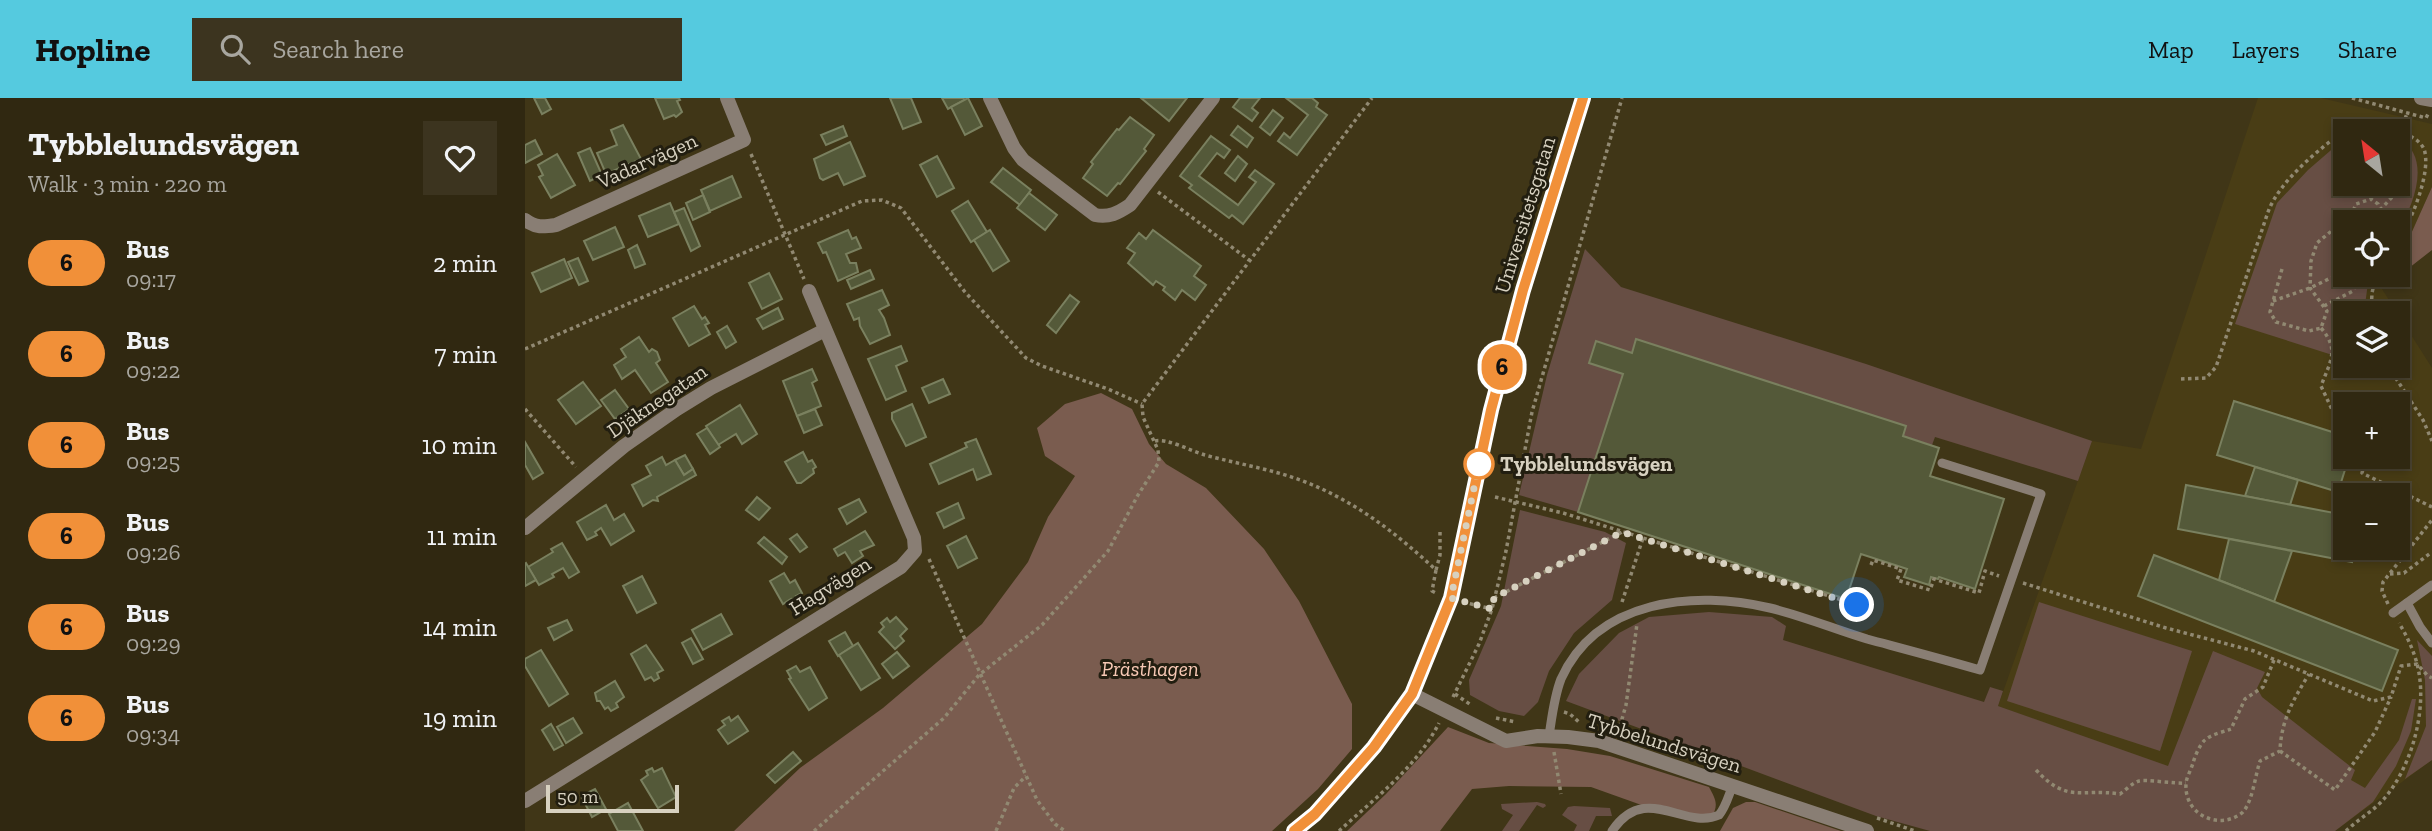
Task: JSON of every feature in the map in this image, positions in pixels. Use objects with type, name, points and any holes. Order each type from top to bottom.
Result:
[{"type":"street","points":[[727,98],[744,140]]},
{"type":"street","points":[[990,98],[1014,148],[1023,160],[1095,215],[1105,217],[1117,214],[1130,205],[1213,98]]},
{"type":"street","name":"Universitetsgatan","points":[[1294,831],[1315,814],[1374,747],[1412,694],[1451,598],[1491,410],[1523,290],[1583,98]]},
{"type":"street","points":[[2421,98],[2432,100]]},
{"type":"street","name":"Vadarvägen","points":[[525,220],[533,226],[543,228],[556,225],[744,140]]},
{"type":"street","points":[[809,290],[914,538],[915,551]]},
{"type":"street","name":"Djäknegatan","points":[[525,528],[624,446],[711,388],[825,330]]},
{"type":"street","name":"Hagvägen","points":[[525,801],[901,567],[915,551]]},
{"type":"street","name":"Tybbelundsvägen","points":[[1412,694],[1506,741],[1549,736],[1599,741],[1867,831]]},
{"type":"lane","points":[[1549,736],[1556,694],[1570,664],[1591,638],[1615,620],[1641,608],[1675,601],[1744,603],[1784,612],[1980,670],[2041,494],[1942,463]]},
{"type":"lane","points":[[2393,613],[2432,585]]},
{"type":"lane","points":[[2407,603],[2432,643]]},
{"type":"lane","points":[[1612,831],[1634,812],[1645,812],[1683,826],[1697,827],[1710,823],[1721,813],[1733,785]]},
{"type":"path","points":[[814,831],[944,718],[979,675],[1042,625],[1108,551],[1138,495],[1157,468],[1159,456],[1143,417],[1142,404],[1372,98]]},
{"type":"path","points":[[1339,831],[1421,752],[1455,694],[1479,644],[1492,609],[1506,551],[1514,500],[1539,386],[1622,98]]},
{"type":"path","points":[[2352,98],[2426,118]]},
{"type":"path","points":[[2404,119],[2407,113]]},
{"type":"path","points":[[2410,138],[2419,142],[2424,149],[2427,164],[2419,198],[2410,220]]},
{"type":"path","points":[[744,140],[809,290]]},
{"type":"path","points":[[2182,379],[2206,378],[2215,367],[2273,199],[2283,186],[2333,141]]},
{"type":"path","points":[[1147,185],[1249,260]]},
{"type":"path","points":[[2371,199],[2378,204],[2380,210],[2393,196]]},
{"type":"path","points":[[525,349],[862,201],[872,199],[892,203],[909,217],[933,253],[965,292],[1026,358],[1142,404]]},
{"type":"path","points":[[2282,269],[2270,312],[2276,322],[2309,331],[2321,328],[2327,316],[2324,306],[2310,288],[2311,261],[2317,243],[2352,214],[2356,204],[2371,199]]},
{"type":"path","points":[[2273,301],[2333,277]]},
{"type":"path","points":[[2324,306],[2353,291],[2354,287]]},
{"type":"path","points":[[2321,328],[2330,339],[2333,354],[2321,386],[2333,412]]},
{"type":"path","points":[[2396,378],[2423,420],[2432,441]]},
{"type":"path","points":[[525,409],[587,479]]},
{"type":"path","points":[[1154,441],[1162,439],[1204,455],[1305,482],[1328,492],[1370,515],[1402,538],[1436,570]]},
{"type":"path","points":[[2363,469],[2362,472],[2432,507]]},
{"type":"path","points":[[1495,497],[1563,513],[1857,605]]},
{"type":"path","points":[[2346,831],[2386,797],[2407,758],[2418,720],[2420,695],[2417,664],[2407,636],[2382,591],[2388,574],[2432,520]]},
{"type":"path","points":[[1440,532],[1440,555],[1432,591],[1492,609]]},
{"type":"path","points":[[1494,598],[1622,532]]},
{"type":"path","points":[[1618,733],[1626,705],[1638,625],[1626,615],[1621,606],[1643,538]]},
{"type":"path","points":[[915,551],[929,559],[1026,776],[1046,813],[1065,831]]},
{"type":"path","points":[[2388,574],[2403,573],[2432,552]]},
{"type":"path","points":[[1871,565],[1873,560],[1901,569],[1897,580],[1930,590],[1934,579],[1979,593],[1985,571],[2165,628],[2254,651],[2373,701],[2391,697]]},
{"type":"path","points":[[2274,660],[2263,687],[2245,699],[2231,729],[2204,740],[2186,783],[2189,802],[2195,813],[2205,822],[2219,826],[2235,821],[2246,810],[2260,761],[2280,751]]},
{"type":"path","points":[[2417,664],[2432,678]]},
{"type":"path","points":[[2280,751],[2335,790],[2375,732],[2401,666],[2417,664]]},
{"type":"path","points":[[2280,751],[2280,732],[2288,709],[2309,674]]},
{"type":"path","points":[[1455,694],[1473,706]]},
{"type":"path","points":[[1493,717],[1525,723]]},
{"type":"path","points":[[1549,736],[1561,794]]},
{"type":"path","points":[[2036,770],[2048,783],[2061,791],[2075,793],[2119,794],[2137,781],[2145,780],[2167,784],[2186,783]]},
{"type":"path","points":[[996,831],[1014,788],[1026,776]]},
{"type":"shaded area","points":[[2258,98],[2321,98],[2432,124],[2432,187],[2410,236],[2410,210],[2333,210],[2333,287],[2383,287],[2390,301],[2333,301],[2333,378],[2410,378],[2410,333],[2432,368],[2432,760],[2335,831],[1998,706],[2092,441],[2141,449]]},
{"type":"shaded area","points":[[2333,148],[2333,196],[2410,196],[2410,149],[2415,156],[2417,168],[2417,181],[2408,210],[2333,210],[2333,287],[2367,287],[2366,301],[2333,301],[2333,355],[2235,324],[2277,203]]},
{"type":"shaded area","points":[[1585,249],[1621,287],[1866,364],[2092,441],[2078,481],[1935,437],[1932,445],[1903,436],[1905,426],[1637,339],[1632,353],[1596,341],[1589,363],[1623,374],[1578,512],[1519,495],[1547,375]]},
{"type":"shaded area","points":[[1520,510],[1605,532],[1626,543],[1612,600],[1574,633],[1549,671],[1538,702],[1524,716],[1499,711],[1470,695],[1469,680],[1501,606]]},
{"type":"shaded area","points":[[2039,602],[2192,651],[2160,751],[2007,701]]},
{"type":"shaded area","points":[[1709,612],[1772,617],[1786,626],[1783,640],[1984,702],[1990,687],[2003,691],[1998,706],[2168,766],[2213,651],[2265,672],[2257,688],[2262,697],[2355,770],[2351,780],[2365,788],[2399,740],[2412,699],[2416,699],[2411,731],[2396,766],[2373,802],[2335,831],[1930,831],[1876,816],[1566,701],[1579,674],[1619,633],[1649,617]]},
{"type":"shaded area","points":[[2417,640],[2432,656],[2432,760],[2405,779],[2426,726],[2425,680]]},
{"type":"shaded area","points":[[1537,802],[1546,806],[1543,808],[1537,805],[1519,831],[1502,831],[1513,815],[1502,809],[1501,804]]},
{"type":"shaded area","points":[[1568,807],[1610,808],[1612,816],[1596,816],[1589,831],[1574,831],[1577,825],[1562,815]]},
{"type":"green space","points":[[2432,187],[2432,250],[2410,267],[2410,236]]},
{"type":"green space","name":"Prästhagen","points":[[1101,393],[1132,409],[1149,444],[1166,464],[1206,488],[1264,549],[1299,601],[1352,704],[1352,749],[1318,789],[1272,831],[734,831],[800,768],[883,708],[982,624],[1028,562],[1048,517],[1075,476],[1045,456],[1037,428],[1065,404]]},
{"type":"green space","points":[[1448,727],[1489,743],[1567,749],[1610,756],[1709,787],[1715,799],[1715,810],[1711,818],[1647,807],[1591,787],[1509,786],[1472,789],[1440,831],[1347,831],[1386,794]]},
{"type":"green space","points":[[1746,802],[1755,802],[1841,831],[1720,831],[1733,808]]},
{"type":"building","points":[[534,98],[545,98],[551,109],[542,114]]},
{"type":"building","points":[[655,98],[679,98],[677,101],[682,112],[676,117],[674,115],[664,119]]},
{"type":"building","points":[[890,98],[911,98],[921,122],[903,129]]},
{"type":"building","points":[[942,98],[963,98],[965,100],[948,109]]},
{"type":"building","points":[[968,98],[982,126],[965,135],[951,107]]},
{"type":"building","points":[[1141,98],[1187,98],[1169,121]]},
{"type":"building","points":[[1240,98],[1260,98],[1252,108],[1258,113],[1252,121],[1233,107]]},
{"type":"building","points":[[1286,98],[1312,98],[1318,103],[1316,107],[1327,115],[1297,155],[1278,141],[1284,133],[1290,138],[1308,115]]},
{"type":"building","points":[[1273,110],[1283,118],[1270,135],[1260,127]]},
{"type":"building","points":[[1130,117],[1154,135],[1144,149],[1146,151],[1107,196],[1083,178],[1093,164],[1091,162]]},
{"type":"building","points":[[623,125],[641,159],[606,174],[597,153],[617,145],[611,130]]},
{"type":"building","points":[[843,126],[847,136],[826,145],[821,135]]},
{"type":"building","points":[[1238,126],[1253,138],[1247,147],[1231,135]]},
{"type":"building","points":[[1211,136],[1230,150],[1224,158],[1217,153],[1199,176],[1238,205],[1256,182],[1249,177],[1255,170],[1274,184],[1243,224],[1232,215],[1229,218],[1189,188],[1192,185],[1180,176]]},
{"type":"building","points":[[535,140],[542,154],[525,163],[525,145]]},
{"type":"building","points":[[850,142],[865,176],[844,185],[838,173],[823,180],[820,178],[814,159]]},
{"type":"building","points":[[590,148],[602,175],[590,181],[578,153]]},
{"type":"building","points":[[557,154],[575,185],[551,198],[539,177],[543,175],[538,165]]},
{"type":"building","points":[[937,156],[954,188],[937,197],[920,165]]},
{"type":"building","points":[[1238,156],[1247,164],[1235,181],[1225,173]]},
{"type":"building","points":[[1003,168],[1031,190],[1020,205],[991,182]]},
{"type":"building","points":[[732,176],[741,197],[710,211],[701,190]]},
{"type":"building","points":[[1029,193],[1057,215],[1045,230],[1017,208]]},
{"type":"building","points":[[703,195],[710,212],[693,220],[686,203]]},
{"type":"building","points":[[968,201],[987,232],[971,242],[952,211]]},
{"type":"building","points":[[670,203],[679,224],[648,237],[639,216]]},
{"type":"building","points":[[684,208],[700,246],[691,251],[674,212]]},
{"type":"building","points":[[615,227],[624,247],[593,260],[584,241]]},
{"type":"building","points":[[848,230],[852,239],[856,237],[861,248],[846,254],[850,263],[856,263],[858,272],[838,281],[826,252],[823,253],[818,243]]},
{"type":"building","points":[[990,230],[1009,261],[993,271],[974,240]]},
{"type":"building","points":[[1153,230],[1201,266],[1194,276],[1206,285],[1195,300],[1182,290],[1175,300],[1163,290],[1165,287],[1156,281],[1153,285],[1128,263],[1135,253],[1127,248],[1139,233],[1146,239]]},
{"type":"building","points":[[637,245],[645,264],[635,268],[628,250]]},
{"type":"building","points":[[578,258],[588,281],[579,285],[568,262]]},
{"type":"building","points":[[564,259],[572,278],[541,292],[532,273]]},
{"type":"building","points":[[870,270],[874,279],[851,289],[847,280]]},
{"type":"building","points":[[769,273],[782,299],[762,309],[749,283]]},
{"type":"building","points":[[882,290],[889,305],[879,310],[890,335],[870,344],[860,326],[859,318],[854,320],[847,304]]},
{"type":"building","points":[[1070,295],[1079,302],[1056,333],[1047,325]]},
{"type":"building","points":[[694,306],[702,319],[705,317],[709,323],[705,325],[710,334],[689,346],[673,318]]},
{"type":"building","points":[[778,308],[783,319],[763,329],[757,319]]},
{"type":"building","points":[[727,326],[736,342],[726,348],[717,332]]},
{"type":"building","points":[[639,337],[649,352],[652,349],[657,352],[660,360],[656,363],[668,382],[651,393],[635,370],[622,379],[614,365],[626,357],[621,349]]},
{"type":"building","points":[[1636,339],[1906,426],[1903,436],[1939,448],[1930,476],[2004,499],[1975,589],[1939,577],[1931,577],[1929,585],[1904,577],[1907,569],[1861,554],[1846,599],[1578,512],[1623,374],[1589,363],[1596,341],[1632,353]]},
{"type":"building","points":[[901,346],[907,361],[896,366],[906,391],[886,400],[868,359]]},
{"type":"building","points":[[812,369],[817,380],[812,383],[821,406],[797,416],[783,381]]},
{"type":"building","points":[[943,379],[950,394],[929,403],[922,388]]},
{"type":"building","points":[[583,382],[601,406],[576,424],[558,400]]},
{"type":"building","points":[[615,390],[629,409],[615,419],[601,400]]},
{"type":"building","points":[[2234,401],[2333,432],[2333,469],[2345,469],[2341,483],[2333,483],[2333,490],[2217,455]]},
{"type":"building","points":[[912,404],[926,437],[906,446],[892,419],[892,413]]},
{"type":"building","points":[[740,405],[757,434],[742,444],[736,434],[718,445],[706,426]]},
{"type":"building","points":[[815,409],[822,425],[804,433],[797,416]]},
{"type":"building","points":[[707,428],[720,447],[710,454],[697,434]]},
{"type":"building","points":[[976,439],[991,474],[977,480],[973,469],[939,484],[930,464],[967,447],[965,443]]},
{"type":"building","points":[[525,442],[543,473],[533,479],[525,465]]},
{"type":"building","points":[[803,452],[808,462],[812,460],[816,467],[813,469],[814,473],[797,483],[785,462]]},
{"type":"building","points":[[685,455],[693,469],[684,475],[675,460]]},
{"type":"building","points":[[662,457],[666,465],[675,460],[684,475],[693,469],[696,475],[657,497],[658,501],[653,500],[643,506],[632,485],[651,475],[646,466]]},
{"type":"building","points":[[2255,467],[2298,480],[2290,505],[2245,496]]},
{"type":"building","points":[[2186,485],[2333,513],[2333,558],[2178,529]]},
{"type":"building","points":[[757,497],[770,508],[759,520],[746,510]]},
{"type":"building","points":[[859,499],[866,512],[847,524],[839,509]]},
{"type":"building","points":[[958,503],[964,518],[944,528],[937,513]]},
{"type":"building","points":[[606,505],[614,520],[624,514],[634,531],[611,545],[601,528],[595,532],[597,535],[587,540],[577,522]]},
{"type":"building","points":[[865,531],[874,545],[860,551],[863,556],[852,563],[845,552],[838,556],[834,549]]},
{"type":"building","points":[[797,534],[807,547],[800,552],[790,539]]},
{"type":"building","points":[[966,536],[977,558],[958,568],[947,546]]},
{"type":"building","points":[[764,537],[787,557],[782,564],[758,543]]},
{"type":"building","points":[[2229,539],[2292,551],[2274,602],[2219,580]]},
{"type":"building","points":[[562,543],[579,572],[569,578],[563,568],[552,574],[554,577],[539,585],[528,567],[553,552],[551,549]]},
{"type":"building","points":[[2154,555],[2398,650],[2382,691],[2138,596]]},
{"type":"building","points":[[525,564],[536,580],[525,586]]},
{"type":"building","points":[[784,573],[790,583],[795,580],[802,593],[796,596],[799,600],[793,603],[791,599],[783,604],[770,581]]},
{"type":"building","points":[[642,576],[656,603],[637,613],[623,586]]},
{"type":"building","points":[[721,614],[732,634],[703,650],[692,630]]},
{"type":"building","points":[[896,617],[907,629],[900,636],[904,641],[895,649],[879,632],[884,627],[881,623],[887,618],[890,622]]},
{"type":"building","points":[[567,620],[572,630],[554,640],[548,628]]},
{"type":"building","points":[[845,632],[853,646],[838,656],[829,641]]},
{"type":"building","points":[[691,638],[703,659],[693,664],[682,643]]},
{"type":"building","points":[[858,643],[880,678],[861,690],[839,655]]},
{"type":"building","points":[[646,645],[663,670],[657,673],[659,678],[654,681],[651,677],[645,680],[631,654]]},
{"type":"building","points":[[541,650],[568,694],[549,706],[525,666],[525,659]]},
{"type":"building","points":[[897,652],[909,666],[893,678],[882,664]]},
{"type":"building","points":[[796,666],[800,672],[810,667],[827,698],[809,710],[789,679],[791,678],[787,671]]},
{"type":"building","points":[[615,681],[624,697],[616,703],[618,707],[611,711],[597,701],[595,693]]},
{"type":"building","points":[[738,716],[748,731],[728,744],[718,730],[725,725],[722,721],[729,717],[731,721]]},
{"type":"building","points":[[573,718],[582,733],[566,743],[557,727]]},
{"type":"building","points":[[551,724],[563,745],[554,750],[542,730]]},
{"type":"building","points":[[793,752],[801,761],[775,783],[767,775]]},
{"type":"building","points":[[652,768],[654,772],[662,768],[676,797],[658,808],[641,780],[648,775],[646,771]]},
{"type":"building","points":[[595,789],[606,809],[592,817],[581,796]]},
{"type":"building","points":[[628,803],[643,831],[618,831],[609,814]]},
{"type":"bus line","name":"6","points":[[1294,831],[1315,814],[1374,747],[1412,694],[1451,598],[1491,410],[1523,290],[1583,98]]},
{"type":"place","name":"Tybblelundsvägen","points":[[1479,464]]},
{"type":"route","points":[[1479,464],[1451,598],[1492,609],[1494,598],[1622,532],[1857,605]]}]
